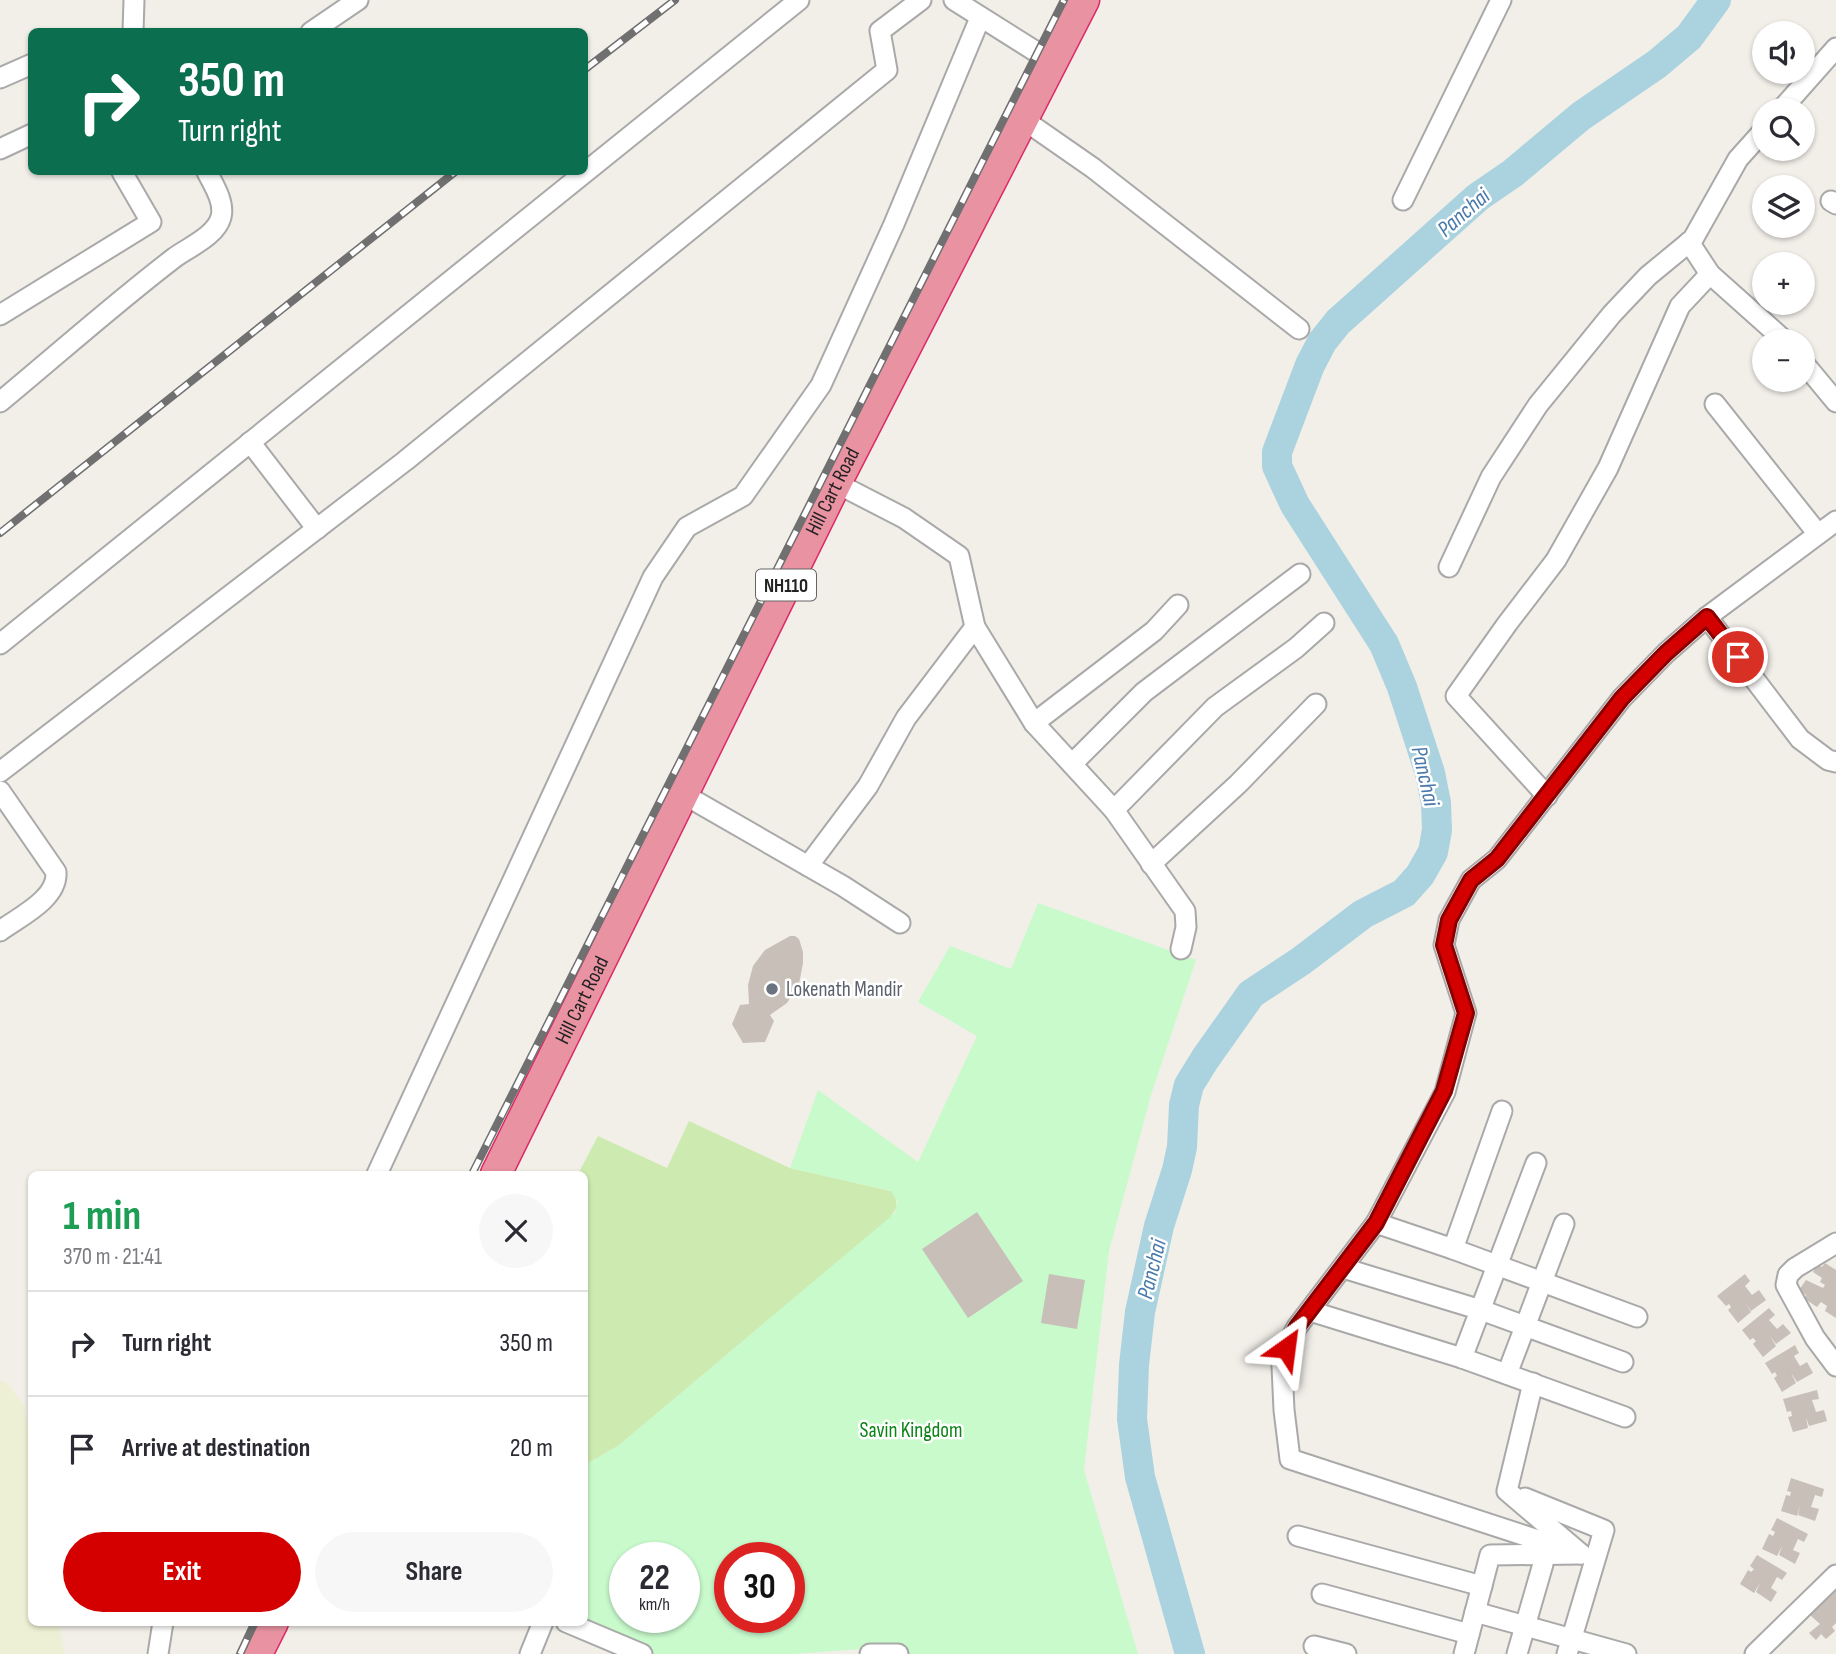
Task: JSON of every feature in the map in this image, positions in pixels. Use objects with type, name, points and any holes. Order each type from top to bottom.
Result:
[{"type":"highway","name":"Hill Cart Road","points":[[497,1171],[836,483],[1084,0]]},
{"type":"highway","points":[[257,1654],[271,1626]]},
{"type":"street","points":[[133,28],[134,0]]},
{"type":"street","points":[[317,28],[358,0]]},
{"type":"street","points":[[588,170],[799,0]]},
{"type":"street","points":[[0,772],[426,444],[887,70],[880,31],[897,7],[921,0]]},
{"type":"street","points":[[954,0],[1054,63]]},
{"type":"street","points":[[1403,200],[1502,0]]},
{"type":"street","points":[[378,1171],[653,577],[687,527],[743,496],[821,385],[894,224],[980,18]]},
{"type":"street","points":[[1792,98],[1836,48]]},
{"type":"street","points":[[0,78],[28,66]]},
{"type":"street","points":[[1024,120],[1093,168],[1299,330]]},
{"type":"street","points":[[0,149],[28,136]]},
{"type":"street","points":[[1449,567],[1491,477],[1538,405],[1630,295],[1648,276],[1689,242],[1738,159],[1752,143]]},
{"type":"street","points":[[0,315],[151,222],[124,175]]},
{"type":"street","points":[[0,402],[175,257],[213,231],[223,213],[219,196],[208,175]]},
{"type":"street","points":[[0,644],[582,175]]},
{"type":"street","points":[[1689,242],[1710,274],[1772,329]]},
{"type":"street","points":[[1547,796],[1456,696],[1556,560],[1608,468],[1680,306],[1710,274]]},
{"type":"street","points":[[1815,377],[1836,402]]},
{"type":"street","points":[[1715,404],[1818,534]]},
{"type":"street","points":[[250,442],[317,529]]},
{"type":"street","points":[[836,483],[904,518],[958,556],[975,627],[1034,723],[1114,810],[1185,912],[1186,927],[1181,950]]},
{"type":"street","points":[[1581,1554],[1290,1459],[1282,1366],[1286,1348],[1297,1327],[1376,1223],[1444,1091],[1466,1013],[1444,945],[1449,920],[1471,880],[1497,859],[1622,698],[1666,653],[1707,617],[1836,521]]},
{"type":"street","points":[[1072,764],[1144,692],[1300,574]]},
{"type":"street","points":[[1034,723],[1154,631],[1178,605]]},
{"type":"street","points":[[1707,617],[1800,739],[1828,761],[1836,762]]},
{"type":"street","points":[[1114,810],[1215,708],[1296,648],[1324,623]]},
{"type":"street","points":[[808,866],[867,786],[906,718],[975,627]]},
{"type":"street","points":[[1152,864],[1238,784],[1316,704]]},
{"type":"street","points":[[0,791],[56,872],[57,881],[38,904],[0,931]]},
{"type":"street","points":[[683,794],[900,923]]},
{"type":"street","points":[[1453,1248],[1502,1111]]},
{"type":"street","points":[[1462,1358],[1536,1163]]},
{"type":"street","points":[[1376,1223],[1453,1248],[1637,1317]]},
{"type":"street","points":[[1507,1374],[1564,1224]]},
{"type":"street","points":[[1836,1242],[1794,1268],[1788,1275],[1786,1285],[1815,1338],[1836,1366]]},
{"type":"street","points":[[1343,1268],[1480,1310],[1623,1362]]},
{"type":"street","points":[[1310,1311],[1462,1358],[1625,1417]]},
{"type":"street","points":[[1507,1491],[1533,1384]]},
{"type":"street","points":[[1507,1491],[1581,1554]]},
{"type":"street","points":[[1507,1491],[1604,1530],[1569,1646]]},
{"type":"street","points":[[1298,1536],[1482,1586]]},
{"type":"street","points":[[1464,1654],[1490,1555],[1581,1554]]},
{"type":"street","points":[[1517,1654],[1543,1564]]},
{"type":"street","points":[[1755,1654],[1836,1576]]},
{"type":"street","points":[[1322,1594],[1469,1634]]},
{"type":"street","points":[[1475,1612],[1525,1626],[1569,1646],[1621,1653]]},
{"type":"street","points":[[158,1654],[162,1626]]},
{"type":"street","points":[[530,1654],[541,1626]]},
{"type":"street","points":[[576,1626],[642,1654]]},
{"type":"street","points":[[1314,1646],[1346,1654]]},
{"type":"street","points":[[870,1654],[898,1654]]},
{"type":"green space","name":"Savin Kingdom","points":[[1038,903],[1196,960],[1151,1095],[1109,1251],[1084,1470],[1138,1654],[908,1654],[902,1646],[794,1654],[654,1654],[588,1625],[588,1463],[618,1446],[895,1213],[897,1201],[891,1191],[790,1168],[818,1090],[918,1162],[977,1036],[918,1002],[950,946],[1011,969]]},
{"type":"green space","points":[[689,1121],[790,1168],[891,1191],[895,1195],[897,1207],[890,1218],[618,1446],[588,1463],[588,1171],[580,1171],[598,1136],[667,1168]]},
{"type":"green space","points":[[0,1380],[7,1383],[24,1405],[28,1431],[28,1626],[60,1626],[65,1654],[0,1654]]},
{"type":"building","name":"Lokenath Mandir","points":[[790,936],[799,939],[803,952],[799,984],[787,1003],[770,1015],[774,1021],[765,1042],[743,1043],[732,1024],[740,1005],[749,1004],[748,985],[753,966],[765,950]]},
{"type":"building","points":[[977,1212],[1023,1281],[968,1318],[922,1249]]},
{"type":"building","points":[[1825,1263],[1836,1270],[1836,1318],[1825,1311],[1827,1306],[1821,1302],[1817,1307],[1805,1299],[1806,1295],[1799,1290],[1806,1280],[1823,1288],[1825,1285],[1820,1282],[1822,1278],[1813,1272],[1817,1264],[1822,1267]]},
{"type":"building","points":[[1049,1274],[1085,1280],[1077,1329],[1041,1323]]},
{"type":"building","points":[[1745,1274],[1750,1281],[1745,1286],[1752,1295],[1759,1290],[1766,1300],[1751,1311],[1745,1302],[1751,1312],[1738,1323],[1728,1310],[1731,1307],[1729,1304],[1726,1306],[1717,1296]]},
{"type":"building","points":[[1769,1308],[1775,1315],[1769,1320],[1777,1329],[1783,1324],[1791,1333],[1776,1344],[1770,1336],[1776,1346],[1763,1357],[1753,1344],[1756,1341],[1753,1338],[1750,1340],[1742,1330]]},
{"type":"building","points":[[1795,1345],[1799,1353],[1794,1356],[1800,1366],[1807,1362],[1813,1373],[1797,1382],[1791,1373],[1796,1383],[1782,1392],[1774,1378],[1777,1376],[1775,1372],[1772,1374],[1765,1363]]},
{"type":"building","points":[[1817,1390],[1819,1399],[1812,1400],[1816,1412],[1824,1410],[1827,1421],[1809,1426],[1806,1417],[1808,1428],[1793,1432],[1788,1417],[1792,1416],[1791,1411],[1787,1412],[1783,1399]]},
{"type":"building","points":[[1791,1478],[1824,1489],[1822,1497],[1815,1495],[1811,1507],[1819,1509],[1815,1521],[1798,1515],[1800,1505],[1797,1516],[1781,1511],[1786,1495],[1790,1496],[1791,1492],[1787,1491]]},
{"type":"building","points":[[1777,1518],[1808,1534],[1804,1542],[1798,1539],[1793,1550],[1800,1553],[1795,1564],[1779,1555],[1782,1546],[1777,1556],[1762,1549],[1769,1534],[1773,1536],[1775,1532],[1771,1530]]},
{"type":"building","points":[[1757,1555],[1787,1573],[1782,1580],[1777,1577],[1771,1588],[1777,1592],[1771,1602],[1756,1592],[1760,1583],[1754,1593],[1740,1584],[1748,1570],[1751,1572],[1754,1569],[1750,1566]]},
{"type":"building","points":[[1836,1582],[1836,1623],[1832,1627],[1835,1631],[1826,1639],[1821,1634],[1816,1640],[1809,1633],[1820,1624],[1810,1615],[1801,1624],[1795,1619]]},
{"type":"waterway","name":"Panchai","points":[[1190,1654],[1140,1477],[1132,1419],[1140,1312],[1159,1226],[1182,1147],[1184,1105],[1189,1085],[1251,994],[1301,961],[1363,914],[1404,893],[1420,875],[1433,852],[1437,830],[1436,803],[1430,773],[1402,687],[1384,644],[1295,505],[1277,466],[1277,452],[1310,365],[1322,342],[1338,322],[1478,197],[1513,173],[1581,116],[1657,64],[1689,37],[1716,0]]},
{"type":"railway","points":[[588,67],[675,0]]},
{"type":"railway","points":[[474,1171],[1064,0]]},
{"type":"railway","points":[[0,533],[451,175]]},
{"type":"railway","points":[[240,1654],[253,1626]]},
{"type":"place","name":"Lokenath Mandir","points":[[772,989]]},
{"type":"route","points":[[1286,1348],[1297,1327],[1376,1223],[1444,1091],[1466,1013],[1444,945],[1449,920],[1471,880],[1497,859],[1622,698],[1666,653],[1707,617],[1738,657]]}]
